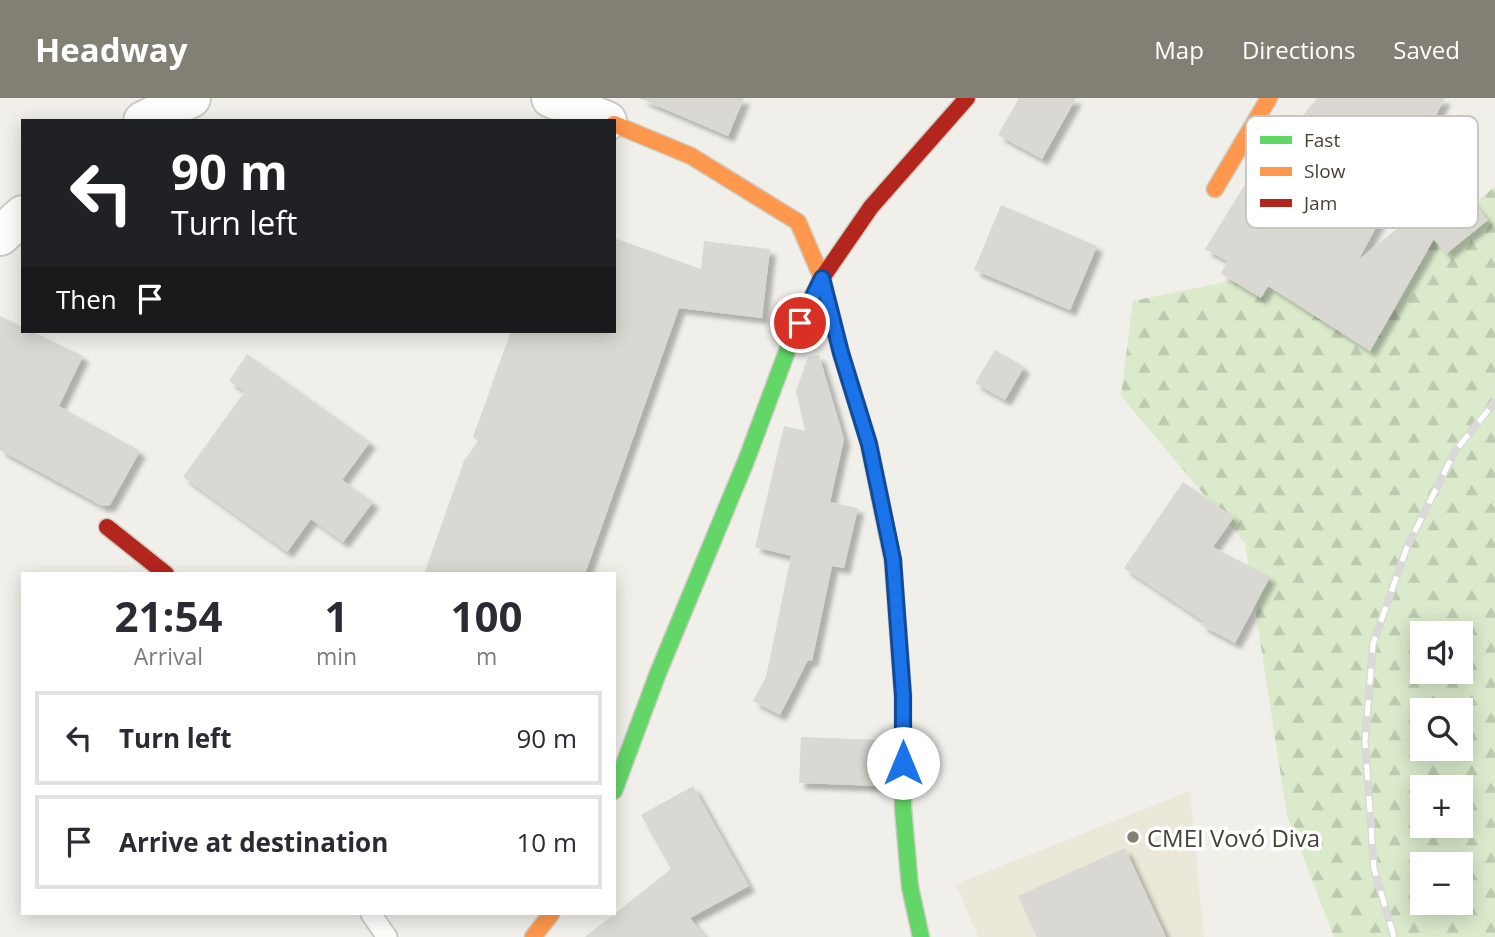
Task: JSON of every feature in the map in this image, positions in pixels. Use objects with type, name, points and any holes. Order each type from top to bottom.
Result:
[{"type":"street","points":[[147,119],[191,98]]},
{"type":"street","points":[[551,98],[602,119]]},
{"type":"street","points":[[616,786],[658,673],[746,461],[789,346],[822,278],[871,207],[967,98]]},
{"type":"street","points":[[1258,116],[1269,98]]},
{"type":"street","points":[[616,125],[691,156],[799,222],[822,278],[841,353],[869,444],[893,559],[903,696],[903,808],[910,887],[921,937]]},
{"type":"street","points":[[1215,189],[1246,137]]},
{"type":"street","points":[[0,236],[21,217]]},
{"type":"street","points":[[107,527],[163,572]]},
{"type":"street","points":[[533,937],[550,915]]},
{"type":"lane","points":[[372,915],[387,937]]},
{"type":"shaded area","name":"CMEI Vovó Diva","points":[[1190,791],[1204,937],[978,937],[956,884]]},
{"type":"green space","points":[[1495,187],[1495,937],[1334,937],[1287,815],[1245,543],[1121,396],[1133,301],[1424,241],[1441,228],[1478,228],[1478,200]]},
{"type":"building","points":[[639,98],[744,98],[728,136]]},
{"type":"building","points":[[1019,98],[1076,98],[1042,159],[998,135]]},
{"type":"building","points":[[1317,98],[1445,98],[1435,116],[1302,116]]},
{"type":"building","points":[[1244,186],[1246,228],[1376,228],[1359,259],[1398,228],[1478,228],[1478,208],[1488,220],[1446,254],[1434,239],[1370,351],[1268,286],[1261,298],[1221,274],[1227,261],[1205,249]]},
{"type":"building","points":[[1001,205],[1097,246],[1070,310],[974,270]]},
{"type":"building","points":[[616,239],[701,269],[704,241],[770,249],[762,318],[679,308],[586,572],[425,572],[464,461],[478,441],[473,437],[510,333],[616,333]]},
{"type":"building","points":[[0,316],[21,326],[21,333],[35,333],[83,356],[59,406],[140,451],[110,505],[102,506],[0,450]]},
{"type":"building","points":[[995,350],[1024,367],[1005,400],[975,383]]},
{"type":"building","points":[[247,354],[370,442],[342,480],[373,502],[343,542],[311,519],[287,552],[183,477],[245,391],[229,381]]},
{"type":"building","points":[[819,355],[844,439],[830,502],[858,508],[844,568],[832,566],[812,661],[808,660],[780,715],[753,701],[766,677],[791,556],[755,547],[784,426],[805,431],[796,391],[808,357]]},
{"type":"building","points":[[1183,482],[1234,517],[1213,547],[1270,577],[1235,643],[1201,625],[1203,621],[1124,568]]},
{"type":"building","points":[[801,737],[881,740],[881,786],[799,783]]},
{"type":"building","points":[[693,786],[749,886],[690,918],[705,937],[585,937],[671,869],[641,815]]},
{"type":"building","points":[[1125,848],[1166,937],[1037,937],[1018,896]]},
{"type":"railway","points":[[1394,937],[1374,869],[1365,742],[1373,644],[1407,547],[1455,451],[1495,402]]},
{"type":"traffic: fast","points":[[616,786],[658,673],[746,461],[797,329]]},
{"type":"traffic: fast","points":[[893,562],[903,696],[903,808],[910,887],[921,937]]},
{"type":"traffic: slow","points":[[1258,116],[1269,98]]},
{"type":"traffic: slow","points":[[616,125],[691,156],[798,222],[822,278],[841,353],[869,444],[893,562]]},
{"type":"traffic: slow","points":[[1215,189],[1246,137]]},
{"type":"traffic: slow","points":[[533,937],[550,915]]},
{"type":"traffic: jam","points":[[797,329],[822,278],[871,207],[967,98]]},
{"type":"traffic: jam","points":[[107,527],[163,572]]},
{"type":"place","name":"CMEI Vovó Diva","points":[[1133,837]]},
{"type":"route","points":[[800,323],[822,278],[841,353],[869,444],[893,559],[903,696],[903,763]]}]
